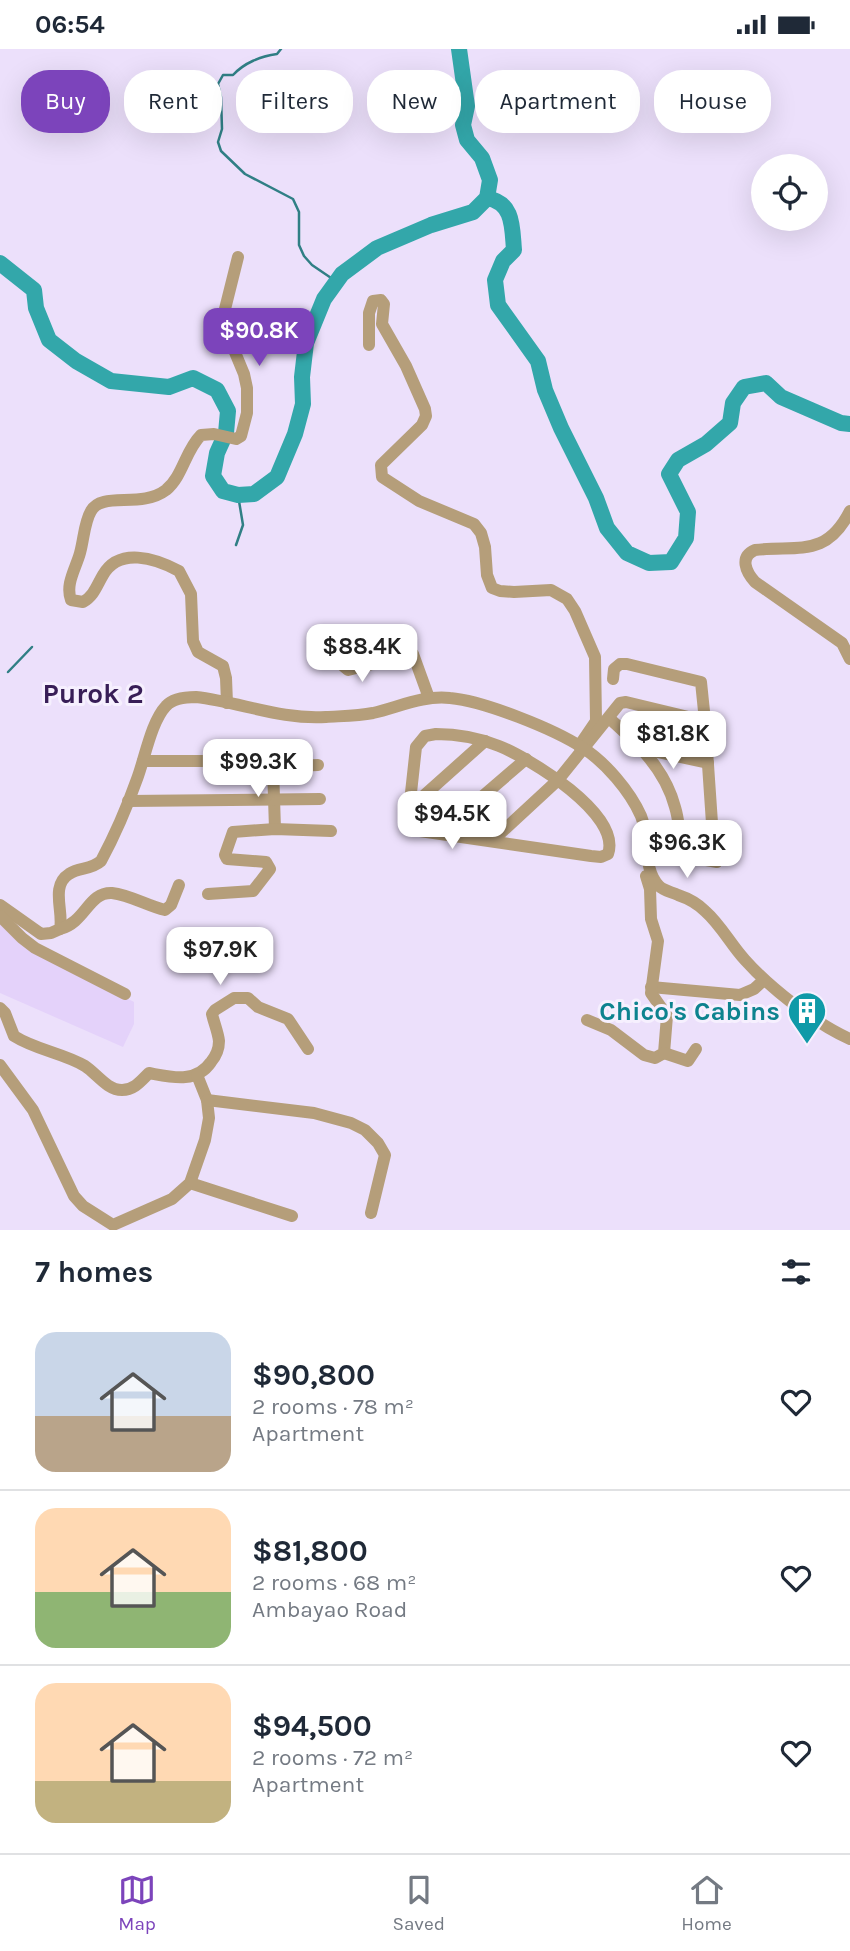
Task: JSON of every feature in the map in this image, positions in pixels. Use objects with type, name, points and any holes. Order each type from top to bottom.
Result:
[{"type":"street","points":[[227,703],[223,666],[198,652],[193,642],[191,594],[179,571],[130,557],[120,558],[104,572],[92,595],[83,603],[71,600],[69,589],[91,509],[105,500],[141,501],[159,495],[177,479],[201,435],[214,433],[236,439],[241,436],[247,413],[244,374],[222,321],[238,257]]},
{"type":"street","points":[[369,345],[370,307],[373,301],[378,299],[384,304],[384,329],[406,366],[425,409],[422,425],[381,465],[382,477],[419,501],[474,524],[481,533],[487,575],[492,587],[500,591],[514,592],[551,590],[567,599],[595,657],[597,713],[593,727],[558,780],[492,841]]},
{"type":"street","points":[[850,511],[840,530],[824,543],[755,550],[750,552],[745,562],[747,573],[755,582],[842,643],[850,659]]},
{"type":"street","points":[[343,639],[342,660],[345,670],[413,654],[429,698]]},
{"type":"street","points":[[613,679],[614,670],[620,664],[627,664],[701,682],[712,823]]},
{"type":"street","points":[[60,929],[62,920],[58,894],[63,880],[73,872],[95,866],[101,861],[128,801],[158,720],[166,706],[174,701],[193,697],[272,714],[316,718],[369,714],[429,698],[459,699],[499,710],[581,747],[610,773],[640,815],[647,836],[653,877],[660,887],[705,910],[764,980],[850,1039]]},
{"type":"street","points":[[581,747],[610,719],[620,703],[626,702],[705,721]]},
{"type":"street","points":[[610,719],[644,749],[668,786],[685,856],[717,862]]},
{"type":"street","points":[[436,734],[454,734],[485,741],[526,759],[586,802],[609,841],[608,854],[601,857],[591,856],[411,828],[408,820],[414,759],[419,741],[425,736],[436,734]]},
{"type":"street","points":[[410,808],[485,741]]},
{"type":"street","points":[[644,749],[708,763]]},
{"type":"street","points":[[441,832],[526,759]]},
{"type":"street","points":[[143,761],[205,761],[235,767],[318,765]]},
{"type":"street","points":[[273,767],[275,829]]},
{"type":"street","points":[[128,801],[320,799]]},
{"type":"street","points":[[208,894],[253,891],[270,869],[266,862],[226,859],[231,835],[238,830],[331,831]]},
{"type":"street","points":[[646,876],[650,889],[651,919],[658,941],[651,987],[654,999],[667,1016],[664,1053]]},
{"type":"street","points":[[0,905],[41,934],[51,933],[69,926],[81,917],[96,897],[102,894],[116,894],[168,909],[179,885]]},
{"type":"street","points":[[0,916],[36,948],[125,994]]},
{"type":"street","points":[[651,987],[740,995],[754,989],[764,980]]},
{"type":"street","points":[[0,1008],[5,1013],[14,1036],[83,1065],[108,1086],[117,1090],[136,1086],[149,1073],[178,1078],[197,1075],[207,1068],[218,1048],[219,1038],[212,1014],[234,997],[248,998],[258,1007],[288,1019],[308,1049]]},
{"type":"street","points":[[587,1020],[611,1030],[650,1058],[664,1053]]},
{"type":"street","points":[[664,1053],[688,1061],[696,1049]]},
{"type":"street","points":[[0,1065],[33,1110],[74,1196],[83,1206],[116,1227],[128,1217],[172,1199],[190,1183],[208,1128],[207,1100],[197,1075]]},
{"type":"street","points":[[207,1100],[314,1113],[365,1129],[383,1150],[385,1160],[371,1213]]},
{"type":"street","points":[[190,1183],[292,1216]]},
{"type":"shaded area","points":[[0,917],[27,946],[134,1002],[134,1024],[123,1047],[0,993]]},
{"type":"waterway","points":[[281,49],[277,54],[259,58],[233,75],[223,75],[218,84],[222,129],[218,142],[221,151],[245,174],[293,199],[299,212],[299,245],[304,256],[312,265],[337,282]]},
{"type":"waterway","points":[[0,263],[34,290],[36,308],[49,340],[76,361],[111,381],[169,387],[193,378],[217,390],[228,411],[226,433],[217,453],[213,476],[223,491],[238,495],[254,494],[277,477],[295,434],[303,404],[302,377],[306,343],[324,299],[342,274],[377,248],[431,225],[473,212],[487,198],[490,180],[482,158],[467,140],[463,125],[467,106],[459,49]]},
{"type":"waterway","points":[[487,198],[496,201],[507,211],[513,233],[514,250],[503,261],[495,280],[498,305],[538,361],[545,390],[596,498],[607,528],[627,553],[649,563],[671,562],[686,538],[688,512],[669,474],[678,460],[706,444],[730,423],[733,403],[744,387],[766,383],[781,397],[841,423],[850,424]]},
{"type":"waterway","points":[[236,545],[243,525],[238,495]]},
{"type":"waterway","points":[[8,672],[32,647]]},
{"type":"place","name":"Chico's Cabins","points":[[807,1045]]},
{"type":"district","name":"Purok 2","points":[[93,693]]}]
